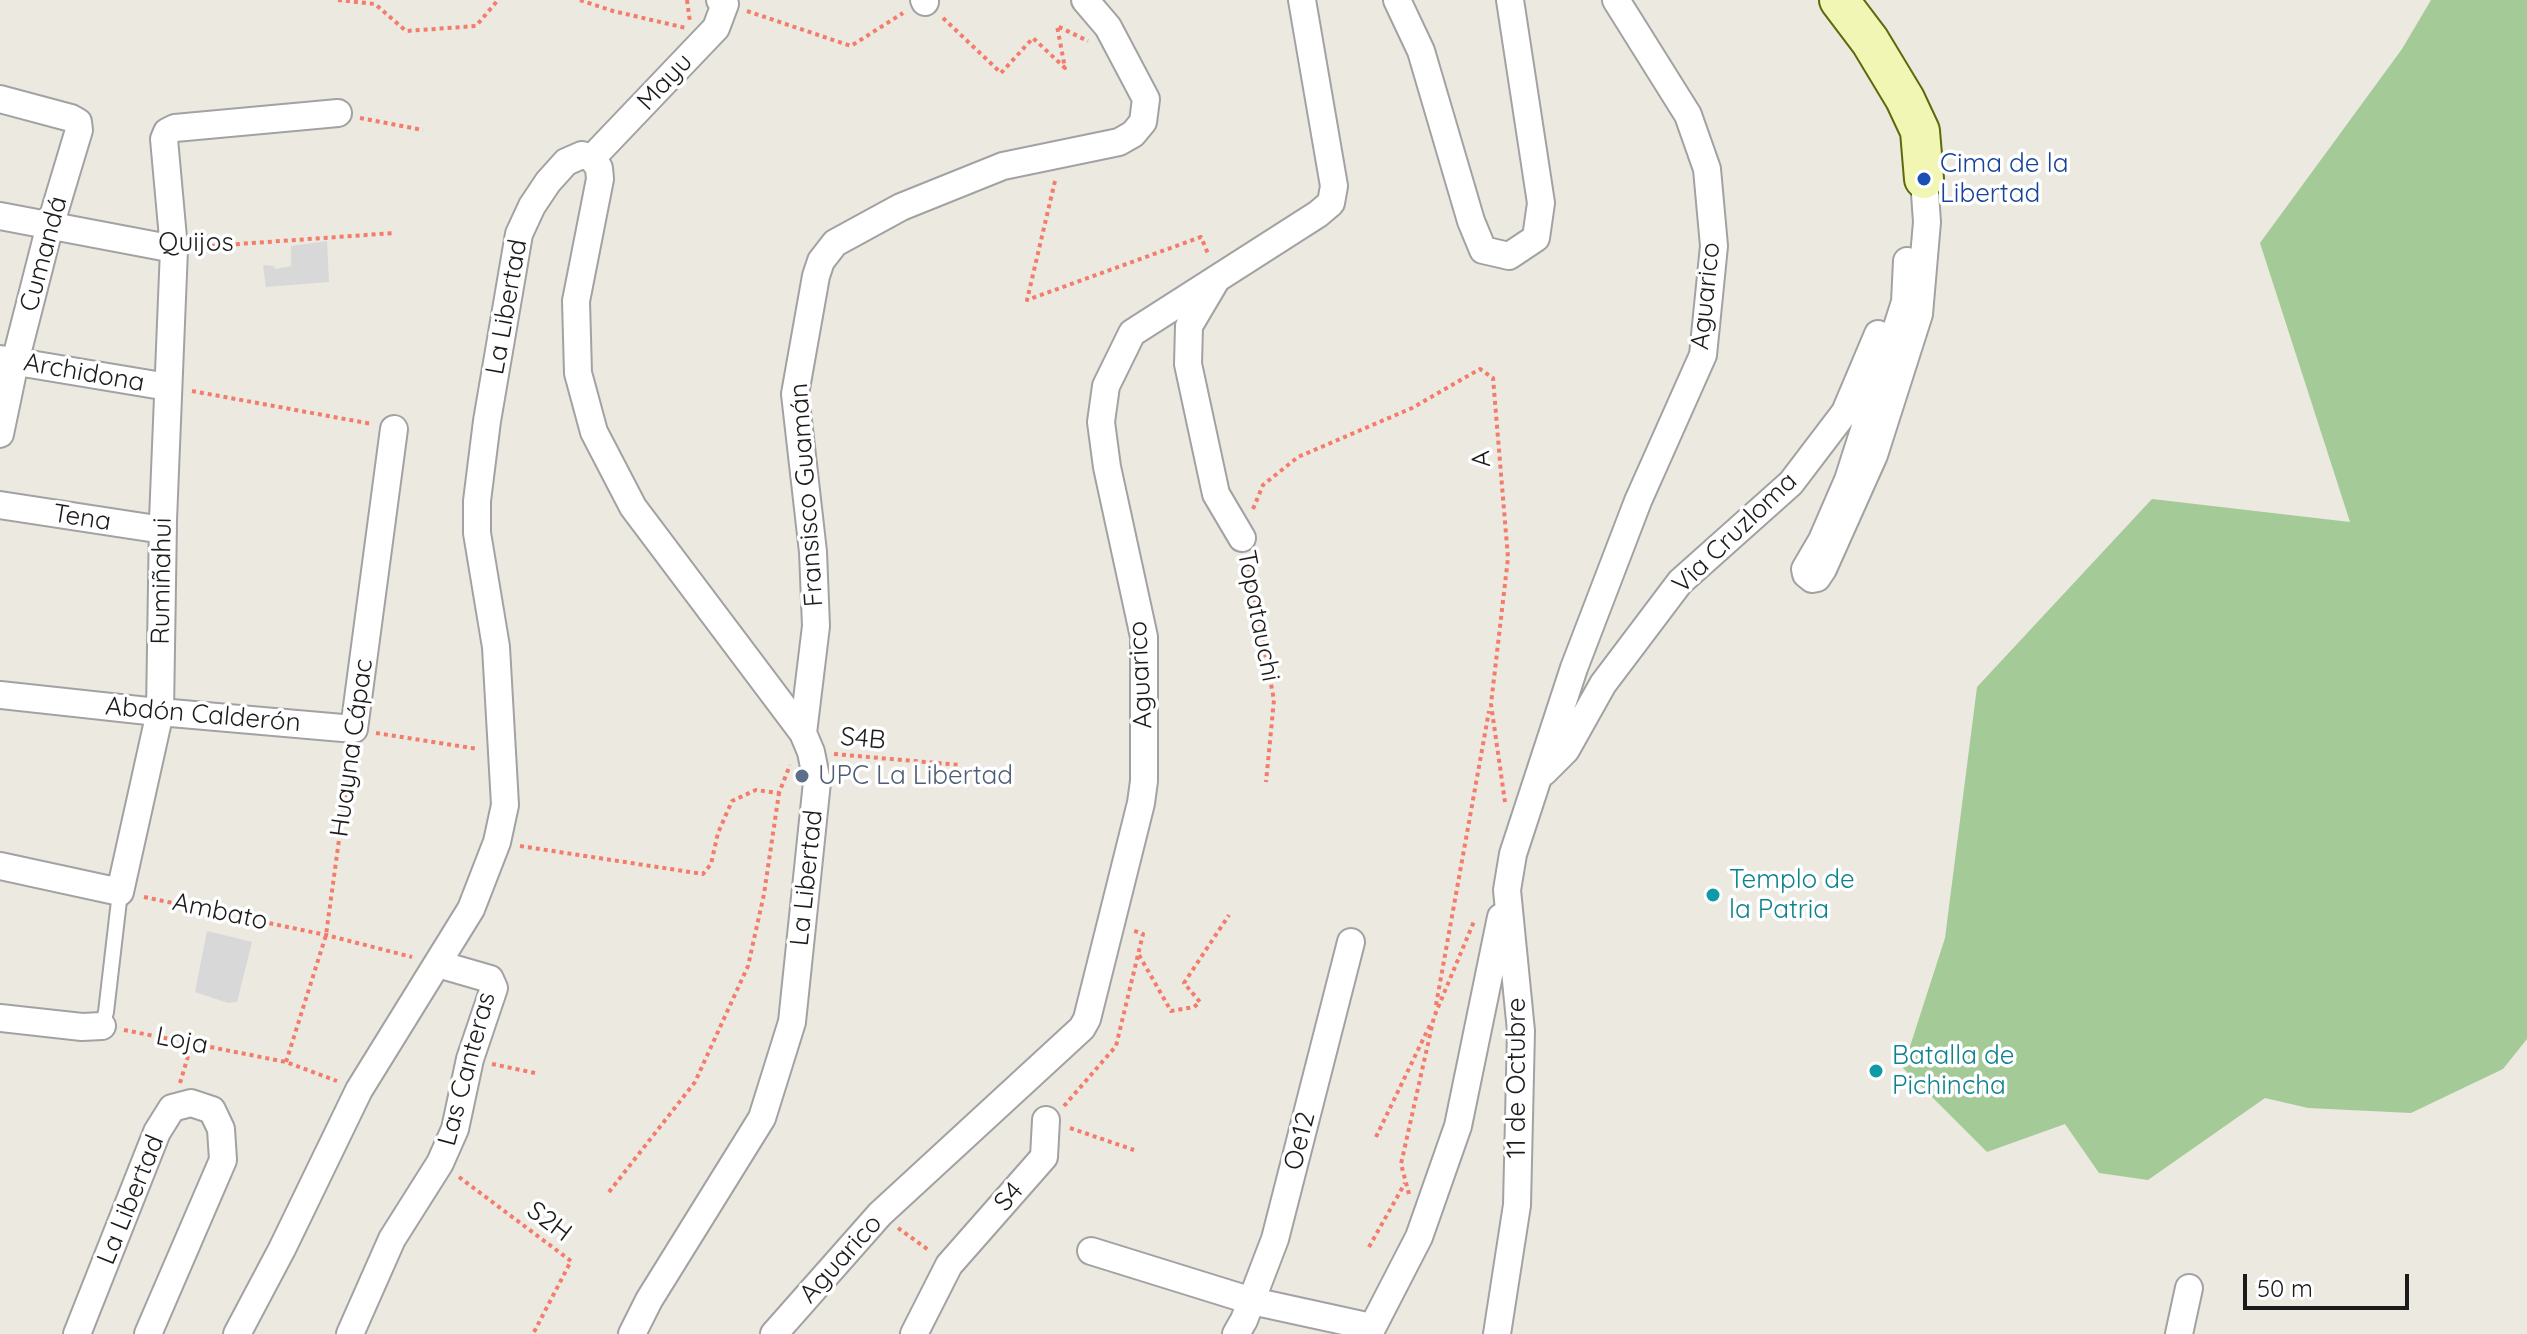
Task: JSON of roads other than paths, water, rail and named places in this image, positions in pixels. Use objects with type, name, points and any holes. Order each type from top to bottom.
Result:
[{"type":"street","name":"Fransisco Guamán","points":[[807,743],[816,626],[813,552],[795,394],[821,261],[835,243],[916,201],[1003,166],[1119,142],[1133,134],[1143,122],[1146,99],[1108,27],[1085,0]]},
{"type":"street","name":"Aguarico","points":[[774,1334],[880,1214],[1082,1028],[1087,1019],[1144,781],[1144,637],[1107,467],[1101,422],[1106,386],[1132,333],[1331,203],[1334,186],[1302,0]]},
{"type":"street","points":[[1397,0],[1421,51],[1471,221],[1483,250],[1509,256],[1536,238],[1541,203],[1510,0]]},
{"type":"street","name":"Aguarico","points":[[1539,777],[1574,668],[1638,501],[1703,355],[1714,246],[1707,169],[1688,115],[1616,0]]},
{"type":"street","points":[[1839,0],[1870,41],[1905,99],[1920,131],[1927,222],[1919,314],[1874,455],[1823,569],[1817,578],[1812,579],[1805,569],[1822,540],[1848,480],[1905,302],[1907,261]]},
{"type":"street","name":"Mayu","points":[[592,158],[716,28],[722,2]]},
{"type":"street","name":"Cumandá","points":[[0,99],[71,118],[78,122],[79,130],[8,360],[0,434]]},
{"type":"street","name":"Rumiñahui","points":[[120,892],[160,712],[163,530],[174,249],[164,139],[167,132],[175,128],[338,113]]},
{"type":"street","name":"La Libertad","points":[[237,1334],[359,1090],[471,909],[497,842],[505,805],[496,647],[477,533],[477,501],[487,421],[519,234],[548,182],[566,162],[582,155],[592,158],[599,168],[599,191],[576,301],[578,373],[594,432],[633,507],[807,743],[817,782],[792,1022],[762,1118],[649,1300],[632,1334]]},
{"type":"street","name":"Via Cruzloma","points":[[1539,777],[1566,750],[1603,684],[1680,582],[1791,483],[1845,412],[1914,245],[1924,179]]},
{"type":"street","name":"Quijos","points":[[0,216],[174,249]]},
{"type":"street","name":"Topatauchi","points":[[1219,276],[1189,326],[1188,364],[1216,494],[1242,538]]},
{"type":"street","name":"Archidona","points":[[8,360],[168,387]]},
{"type":"street","name":"Huayna Cápac","points":[[354,729],[394,429]]},
{"type":"street","name":"Tena","points":[[0,505],[163,530]]},
{"type":"street","name":"Abdón Calderón","points":[[0,695],[354,729]]},
{"type":"street","name":"11 de Octubre","points":[[1497,1334],[1517,1205],[1521,1031],[1507,890],[1513,854],[1539,777]]},
{"type":"street","points":[[0,866],[120,892]]},
{"type":"street","points":[[1091,1251],[1252,1301],[1370,1331],[1419,1237],[1458,1126],[1507,890]]},
{"type":"street","name":"Oe12","points":[[1236,1334],[1275,1239],[1351,942]]},
{"type":"street","name":"Las Canteras","points":[[350,1334],[392,1239],[440,1163],[455,1129],[470,1059],[494,988],[490,979],[438,964]]},
{"type":"street","points":[[0,1018],[82,1027],[102,1026]]},
{"type":"street","name":"La Libertad","points":[[77,1334],[157,1132],[172,1108],[191,1103],[212,1110],[221,1129],[223,1160],[148,1334]]},
{"type":"street","name":"S4","points":[[914,1334],[949,1265],[1044,1157],[1046,1120]]},
{"type":"street","points":[[2179,1334],[2189,1288]]},
{"type":"lane","name":"Rumiñahui","points":[[102,1026],[120,892]]},
{"type":"place","name":"Cima de la Libertad","points":[[1924,179]]},
{"type":"place","name":"UPC La Libertad","points":[[802,776]]},
{"type":"place","name":"Templo de la Patria","points":[[1713,895]]},
{"type":"place","name":"Batalla de Pichincha","points":[[1876,1071]]}]
